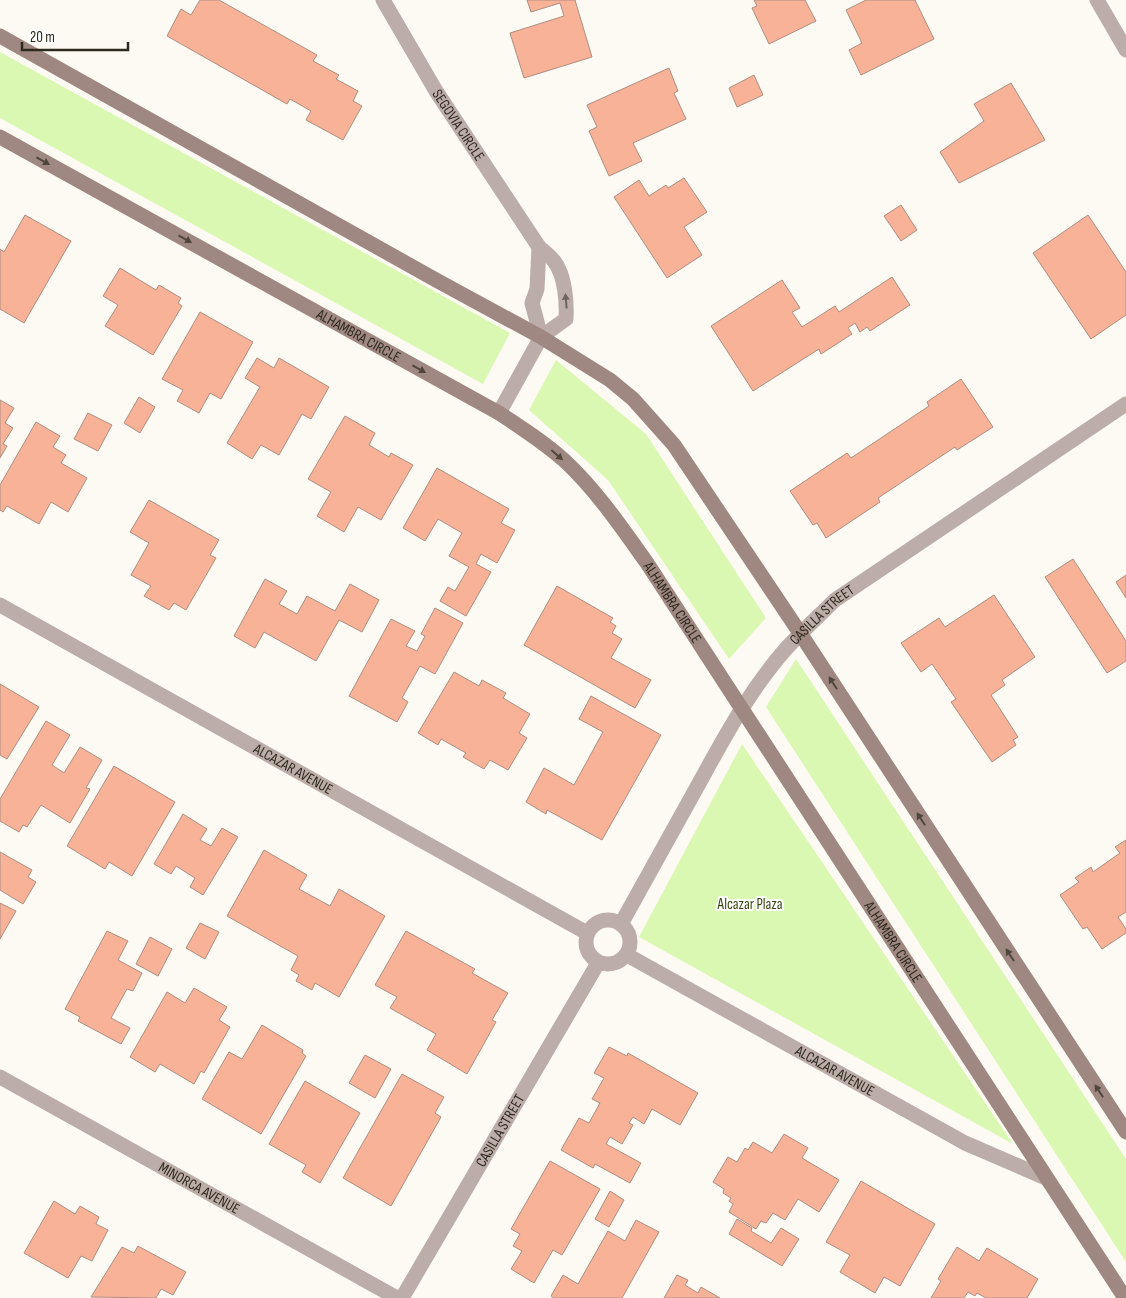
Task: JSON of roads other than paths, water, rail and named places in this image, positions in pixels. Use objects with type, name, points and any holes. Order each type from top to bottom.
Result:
[{"type":"street","name":"SEGOVIA CIRCLE","points":[[383,0],[436,91],[539,247],[555,262],[563,283],[566,319],[541,337],[500,413]]},
{"type":"street","points":[[1097,0],[1126,50]]},
{"type":"street","points":[[0,36],[541,337],[610,380],[633,399],[679,452],[800,633],[1126,1132]]},
{"type":"street","name":"ALHAMBRA CIRCLE","points":[[0,137],[500,413],[548,447],[585,482],[647,563],[1125,1298]]},
{"type":"street","points":[[539,247],[537,289],[532,303],[541,337]]},
{"type":"street","name":"CASILLA STREET","points":[[621,924],[719,747],[771,667],[800,633],[835,600],[1126,404]]},
{"type":"street","name":"ALCAZAR AVENUE","points":[[0,605],[587,933]]},
{"type":"street","points":[[608,920],[621,924],[630,938],[627,954],[617,963],[611,965],[598,963],[593,960],[586,950],[585,939],[590,928],[602,921],[608,920]]},
{"type":"street","name":"ALCAZAR AVENUE","points":[[627,954],[965,1143],[1046,1178]]},
{"type":"street","name":"CASILLA STREET","points":[[402,1298],[598,963]]},
{"type":"street","name":"MINORCA AVENUE","points":[[0,1077],[397,1298]]},
{"type":"park label","name":"Alcazar Plaza","points":[[750,904]]}]
